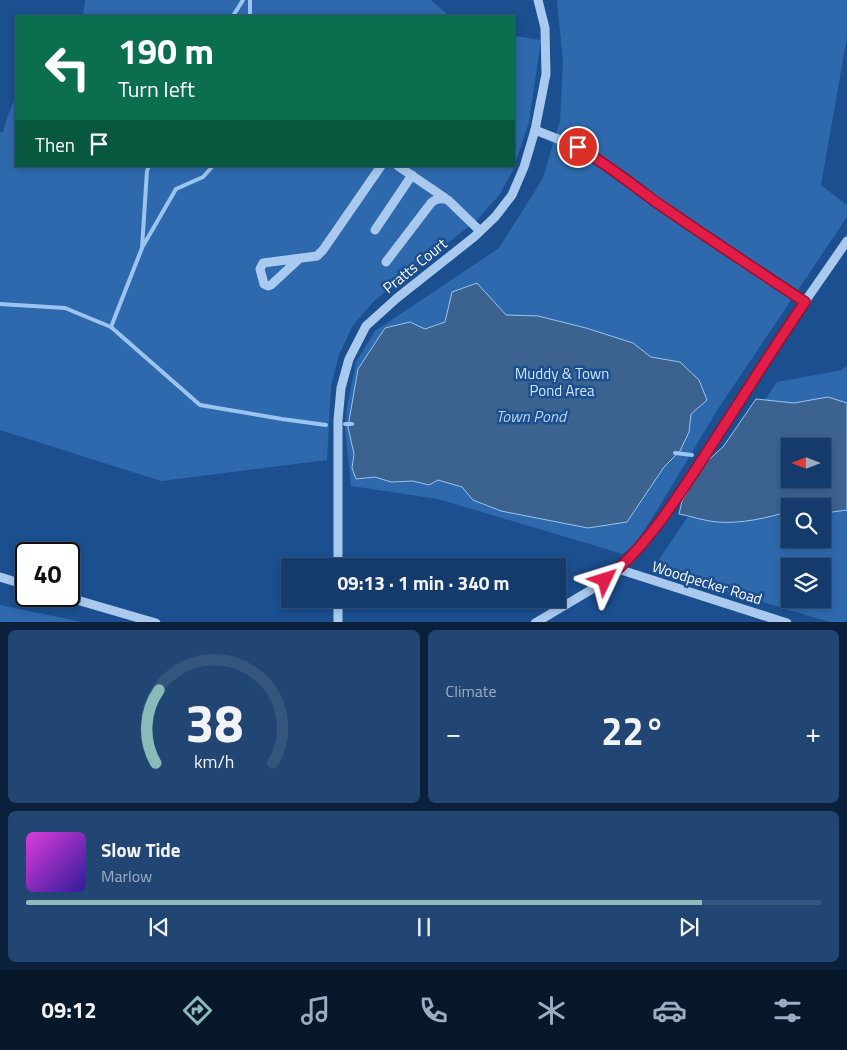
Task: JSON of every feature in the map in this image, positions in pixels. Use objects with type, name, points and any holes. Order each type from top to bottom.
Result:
[{"type":"street","name":"Pratts Court","points":[[338,558],[338,420],[341,388],[349,359],[366,326],[397,298],[480,231],[495,217],[512,195],[524,167],[535,130],[546,74],[544,28],[538,0]]},
{"type":"street","points":[[535,130],[578,147],[595,157],[697,230],[805,302]]},
{"type":"street","points":[[299,259],[317,256],[323,250],[380,167]]},
{"type":"street","points":[[399,167],[448,200],[480,231]]},
{"type":"street","points":[[375,230],[412,176]]},
{"type":"street","points":[[386,262],[434,200],[441,198],[448,200]]},
{"type":"street","points":[[535,622],[589,591],[618,570],[654,529],[687,484],[805,302],[847,241]]},
{"type":"street","name":"Woodpecker Road","points":[[618,570],[787,622]]},
{"type":"street","points":[[0,577],[15,582]]},
{"type":"street","points":[[80,601],[156,622]]},
{"type":"street","points":[[338,608],[338,622]]},
{"type":"green space","points":[[85,0],[431,0],[449,15],[83,15]]},
{"type":"green space","name":"Muddy & Town Pond Area","points":[[557,0],[847,0],[847,37],[821,185],[847,205],[847,217],[718,409],[635,544],[623,554],[438,499],[351,486],[345,428],[347,407],[356,362],[375,331],[499,248],[543,178],[560,121],[563,62]]},
{"type":"green space","points":[[515,36],[541,40],[529,122],[515,164]]},
{"type":"green space","points":[[14,101],[15,167],[514,167],[500,194],[477,220],[374,301],[353,325],[339,355],[331,386],[327,460],[161,481],[0,430],[0,132],[3,132]]},
{"type":"green space","points":[[847,365],[847,622],[829,622],[783,608],[831,608],[831,558],[781,558],[781,608],[653,569],[777,382],[842,370]]},
{"type":"green space","points":[[0,605],[82,622],[0,622]]},
{"type":"water","name":"Town Pond","points":[[477,283],[506,315],[538,316],[586,328],[633,343],[651,357],[680,362],[699,380],[707,400],[691,414],[689,432],[680,451],[664,467],[627,522],[588,528],[501,511],[473,500],[462,487],[438,480],[429,485],[413,481],[391,482],[375,477],[356,479],[352,468],[354,454],[348,427],[358,369],[385,328],[410,322],[425,329],[445,322],[452,292]]},
{"type":"water","points":[[828,397],[847,403],[847,510],[831,512],[831,498],[781,498],[781,514],[754,520],[717,522],[679,514],[682,501],[705,463],[723,447],[756,399],[794,403]]},
{"type":"waterway","points":[[234,15],[243,0]]},
{"type":"waterway","points":[[250,0],[250,15]]},
{"type":"waterway","points":[[111,327],[142,248],[149,167]]},
{"type":"waterway","points":[[143,246],[176,189],[203,177],[212,167]]},
{"type":"waterway","points":[[0,304],[65,308],[111,327],[200,405],[326,425]]},
{"type":"waterway","points":[[345,424],[352,424]]},
{"type":"waterway","points":[[675,453],[692,455]]},
{"type":"route","points":[[578,147],[595,157],[713,241],[805,302],[687,484],[636,551],[618,570],[605,580]]}]
